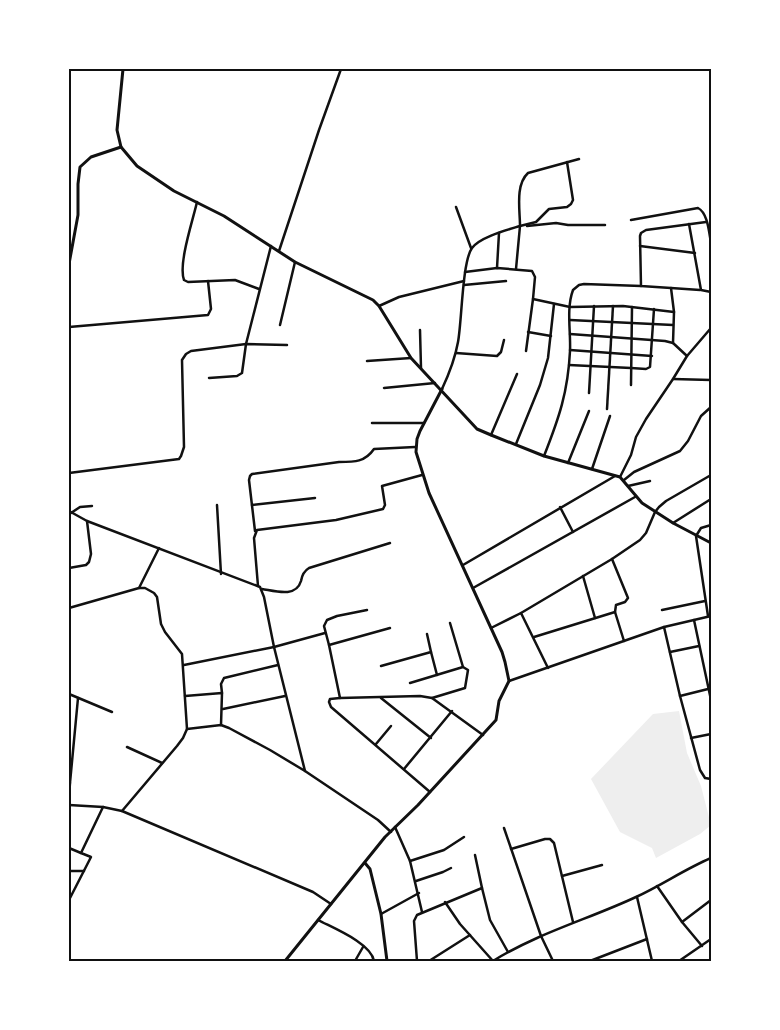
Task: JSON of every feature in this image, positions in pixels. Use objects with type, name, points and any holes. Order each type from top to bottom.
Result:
[{"type":"street","points":[[118,69],[123,69],[117,130],[120,148],[137,166],[174,191],[224,216],[295,262],[373,300],[379,306],[411,358],[477,428],[544,456],[622,479],[635,497],[655,512],[711,543]]},
{"type":"street","points":[[279,251],[319,130],[342,69]]},
{"type":"street","points":[[69,264],[78,215],[80,167],[91,157],[120,148]]},
{"type":"street","points":[[516,269],[520,226],[520,192],[523,177],[528,173],[579,159]]},
{"type":"street","points":[[471,249],[480,241],[499,233],[536,222],[548,209],[572,204],[567,162]]},
{"type":"street","points":[[197,202],[184,256],[183,278],[188,282],[235,280],[259,289]]},
{"type":"street","points":[[285,961],[391,832],[496,720],[499,701],[509,681],[506,662],[473,588],[461,566],[422,475],[415,447],[424,423],[442,389],[456,353],[464,281],[471,249],[456,207]]},
{"type":"street","points":[[631,220],[698,208],[703,212],[711,241]]},
{"type":"street","points":[[641,286],[640,236],[643,231],[706,222]]},
{"type":"street","points":[[520,226],[556,223],[568,225],[605,225]]},
{"type":"street","points":[[689,224],[701,290]]},
{"type":"street","points":[[497,268],[499,233]]},
{"type":"street","points":[[209,378],[241,374],[246,344],[271,246]]},
{"type":"street","points":[[640,246],[695,253]]},
{"type":"street","points":[[280,325],[295,262]]},
{"type":"street","points":[[466,272],[497,268],[516,269],[534,273],[535,280],[526,351]]},
{"type":"street","points":[[69,326],[208,316],[211,303],[208,281]]},
{"type":"street","points":[[379,306],[406,295],[464,281]]},
{"type":"street","points":[[464,285],[506,281]]},
{"type":"street","points":[[544,456],[563,406],[569,365],[570,307],[572,293],[576,287],[579,285],[641,286],[711,292]]},
{"type":"street","points":[[672,288],[674,312],[673,343]]},
{"type":"street","points":[[533,299],[570,307],[613,306],[674,312]]},
{"type":"street","points":[[516,444],[540,385],[548,358],[554,304]]},
{"type":"street","points":[[589,393],[594,306]]},
{"type":"street","points":[[607,409],[613,306]]},
{"type":"street","points":[[631,385],[632,307]]},
{"type":"street","points":[[569,365],[648,368],[651,365],[652,356],[654,309]]},
{"type":"street","points":[[570,320],[673,325]]},
{"type":"street","points":[[622,479],[639,430],[674,379],[687,356],[711,328]]},
{"type":"street","points":[[420,330],[421,369]]},
{"type":"street","points":[[528,332],[551,336]]},
{"type":"street","points":[[570,334],[673,343],[687,356]]},
{"type":"street","points":[[456,353],[496,356],[501,352],[504,340]]},
{"type":"street","points":[[69,473],[178,459],[181,456],[184,447],[182,360],[186,354],[196,349],[246,344],[287,345]]},
{"type":"street","points":[[570,350],[632,353],[652,356]]},
{"type":"street","points":[[367,362],[411,358]]},
{"type":"street","points":[[491,435],[517,374]]},
{"type":"street","points":[[674,379],[711,380]]},
{"type":"street","points":[[384,388],[436,383]]},
{"type":"street","points":[[622,479],[680,451],[688,442],[701,416],[711,407]]},
{"type":"street","points":[[568,463],[589,411]]},
{"type":"street","points":[[592,469],[610,416]]},
{"type":"street","points":[[372,423],[424,423]]},
{"type":"street","points":[[258,586],[255,532],[249,480],[252,474],[363,460],[374,448],[415,447]]},
{"type":"street","points":[[255,532],[336,520],[383,509],[385,505],[382,486],[422,475]]},
{"type":"street","points":[[491,628],[521,613],[612,559],[640,540],[646,533],[655,512],[666,501],[711,475]]},
{"type":"street","points":[[461,566],[615,476]]},
{"type":"street","points":[[628,486],[650,481]]},
{"type":"street","points":[[473,588],[635,497]]},
{"type":"street","points":[[252,505],[315,498]]},
{"type":"street","points":[[673,523],[711,499]]},
{"type":"street","points":[[217,505],[221,574]]},
{"type":"street","points":[[70,512],[80,507],[92,506]]},
{"type":"street","points":[[560,507],[573,532]]},
{"type":"street","points":[[70,512],[87,521],[262,589],[289,592],[294,591],[300,585],[303,574],[309,568],[390,543]]},
{"type":"street","points":[[69,568],[86,565],[89,562],[91,554],[87,521]]},
{"type":"street","points":[[509,681],[664,627],[710,616],[705,601],[696,536],[701,528],[711,525]]},
{"type":"street","points":[[138,588],[159,548]]},
{"type":"street","points":[[612,559],[628,595],[625,602],[616,605],[615,612],[624,641]]},
{"type":"street","points":[[583,576],[595,618]]},
{"type":"street","points":[[69,608],[138,588],[150,590],[157,597],[161,624],[182,654],[187,729],[183,738],[122,812]]},
{"type":"street","points":[[262,589],[278,665],[306,771]]},
{"type":"street","points":[[662,610],[705,601]]},
{"type":"street","points":[[340,698],[324,623],[330,619],[367,610]]},
{"type":"street","points":[[534,637],[615,612]]},
{"type":"street","points":[[521,613],[548,668]]},
{"type":"street","points":[[694,620],[711,700]]},
{"type":"street","points":[[432,698],[464,688],[468,670],[463,667],[450,624]]},
{"type":"street","points":[[664,627],[680,696],[702,775],[705,778],[711,779]]},
{"type":"street","points":[[329,645],[390,628]]},
{"type":"street","points":[[184,665],[274,647],[325,633]]},
{"type":"street","points":[[427,634],[437,675]]},
{"type":"street","points":[[670,652],[699,646]]},
{"type":"street","points":[[381,666],[431,652]]},
{"type":"street","points":[[221,725],[223,709],[221,684],[224,678],[278,665]]},
{"type":"street","points":[[410,682],[463,667]]},
{"type":"street","points":[[680,696],[708,689]]},
{"type":"street","points":[[185,696],[222,692]]},
{"type":"street","points":[[69,694],[112,712]]},
{"type":"street","points":[[223,709],[286,696]]},
{"type":"street","points":[[430,792],[329,705],[330,699],[420,696],[432,698],[483,735]]},
{"type":"street","points":[[380,697],[431,738]]},
{"type":"street","points":[[69,798],[78,698]]},
{"type":"street","points":[[404,769],[452,711]]},
{"type":"street","points":[[187,729],[221,725],[241,734],[306,771],[378,820],[391,832]]},
{"type":"street","points":[[376,745],[391,726]]},
{"type":"street","points":[[691,738],[711,734]]},
{"type":"street","points":[[127,747],[162,763]]},
{"type":"street","points":[[69,805],[103,807],[122,812],[313,892],[331,904]]},
{"type":"street","points":[[81,853],[103,807]]},
{"type":"street","points":[[396,827],[410,861],[422,912]]},
{"type":"street","points":[[504,828],[541,936],[552,961]]},
{"type":"street","points":[[410,861],[444,850],[464,837]]},
{"type":"street","points":[[511,850],[550,839],[554,843],[573,922]]},
{"type":"street","points":[[69,848],[91,858],[69,900]]},
{"type":"street","points":[[475,855],[490,920],[508,952]]},
{"type":"street","points":[[445,902],[493,961],[541,936],[637,897],[711,858]]},
{"type":"street","points":[[365,863],[370,869],[381,914],[387,961]]},
{"type":"street","points":[[562,876],[602,865]]},
{"type":"street","points":[[416,881],[451,868]]},
{"type":"street","points":[[69,871],[84,871]]},
{"type":"street","points":[[657,886],[682,922],[702,946]]},
{"type":"street","points":[[417,961],[414,921],[417,915],[482,888]]},
{"type":"street","points":[[381,914],[419,893]]},
{"type":"street","points":[[637,897],[652,961]]},
{"type":"street","points":[[682,922],[711,900]]},
{"type":"street","points":[[318,920],[369,950],[374,961]]},
{"type":"street","points":[[429,961],[470,935]]},
{"type":"street","points":[[590,961],[597,960],[646,939]]},
{"type":"street","points":[[679,961],[711,939]]},
{"type":"street","points":[[355,961],[363,947]]},
{"type":"shaded area","points":[[679,711],[687,753],[701,786],[711,825],[700,834],[656,858],[652,848],[620,832],[591,779],[653,714]]}]
